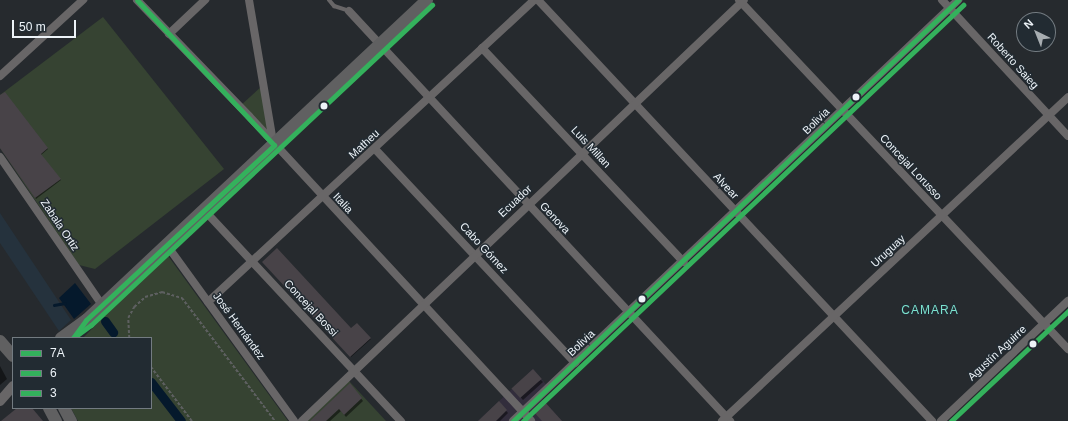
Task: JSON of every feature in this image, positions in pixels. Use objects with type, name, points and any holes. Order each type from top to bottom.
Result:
[{"type":"main road","points":[[62,337],[86,320],[427,0]]},
{"type":"main road","points":[[74,337],[86,320]]},
{"type":"main road","points":[[0,338],[12,344]]},
{"type":"main road","points":[[0,341],[12,355]]},
{"type":"main road","points":[[50,409],[56,421]]},
{"type":"main road","points":[[65,409],[71,421]]},
{"type":"street","points":[[0,76],[83,0]]},
{"type":"street","name":"Italia","points":[[137,0],[249,116],[323,198],[531,421]]},
{"type":"street","points":[[169,34],[205,0]]},
{"type":"street","points":[[249,0],[274,145]]},
{"type":"street","name":"Matheu","points":[[208,302],[323,198],[534,0]]},
{"type":"street","name":"Alvear","points":[[538,0],[932,421]]},
{"type":"street","name":"Roberto Saieg","points":[[942,0],[1068,136]]},
{"type":"street","name":"Bolivia","points":[[513,421],[684,262],[958,0]]},
{"type":"street","name":"Ecuador","points":[[302,421],[475,254],[742,1]]},
{"type":"street","name":"Concejal Lorusso","points":[[742,1],[842,110],[1068,349]]},
{"type":"street","name":"Genova","points":[[349,11],[726,420]]},
{"type":"street","name":"Luis Millan","points":[[482,48],[684,262]]},
{"type":"street","name":"Uruguay","points":[[726,420],[1068,97]]},
{"type":"street","name":"Cabo Gómez","points":[[375,149],[475,254],[575,363]]},
{"type":"street","name":"Zabala Ortiz","points":[[0,157],[102,305]]},
{"type":"street","name":"Concejal Bossi","points":[[204,210],[401,421]]},
{"type":"street","name":"José Hernández","points":[[166,244],[294,421]]},
{"type":"street","name":"Agustín Aguirre","points":[[941,421],[1068,301]]},
{"type":"lane","name":"Genova","points":[[329,0],[334,6],[349,11]]},
{"type":"path","points":[[129,337],[128,318],[134,307],[145,297],[162,292],[182,298],[275,421]]},
{"type":"path","points":[[152,368],[192,421]]},
{"type":"shaded area","points":[[0,213],[71,320],[59,331],[0,243]]},
{"type":"shaded area","points":[[533,369],[549,388],[540,397],[562,421],[478,421]]},
{"type":"green space","points":[[103,17],[224,169],[95,269],[79,265],[0,148],[0,95]]},
{"type":"green space","points":[[263,85],[269,139],[240,106]]},
{"type":"green space","points":[[166,253],[288,421],[78,421],[72,409],[152,409],[152,337],[84,337]]},
{"type":"green space","points":[[349,381],[386,421],[306,421]]},
{"type":"water","points":[[75,283],[91,304],[74,319],[59,298]]},
{"type":"building","points":[[5,92],[48,148],[41,154],[61,179],[35,198],[0,148],[0,95]]},
{"type":"building","points":[[277,248],[351,328],[357,323],[371,338],[350,357],[262,262]]},
{"type":"building","points":[[533,369],[542,379],[520,398],[511,388]]},
{"type":"building","points":[[350,383],[362,398],[344,415],[339,409],[326,421],[310,421]]},
{"type":"building","points":[[543,400],[562,421],[542,421],[532,410]]},
{"type":"building","points":[[499,401],[507,410],[496,421],[478,421]]},
{"type":"building","points":[[16,409],[33,409],[43,421],[1,421]]},
{"type":"waterway","points":[[54,305],[65,303]]},
{"type":"waterway","points":[[105,321],[113,332]]},
{"type":"waterway","points":[[152,383],[181,421]]},
{"type":"transit line","name":"7A","points":[[74,337],[86,320],[274,145],[137,0]]},
{"type":"transit line","name":"7A","points":[[513,421],[958,0]]},
{"type":"transit line","name":"3","points":[[74,337],[91,325],[432,5]]},
{"type":"transit line","name":"6","points":[[523,421],[963,5]]},
{"type":"transit line","name":"6","points":[[951,421],[1068,311]]},
{"type":"district","name":"CAMARA","points":[[930,311]]}]
